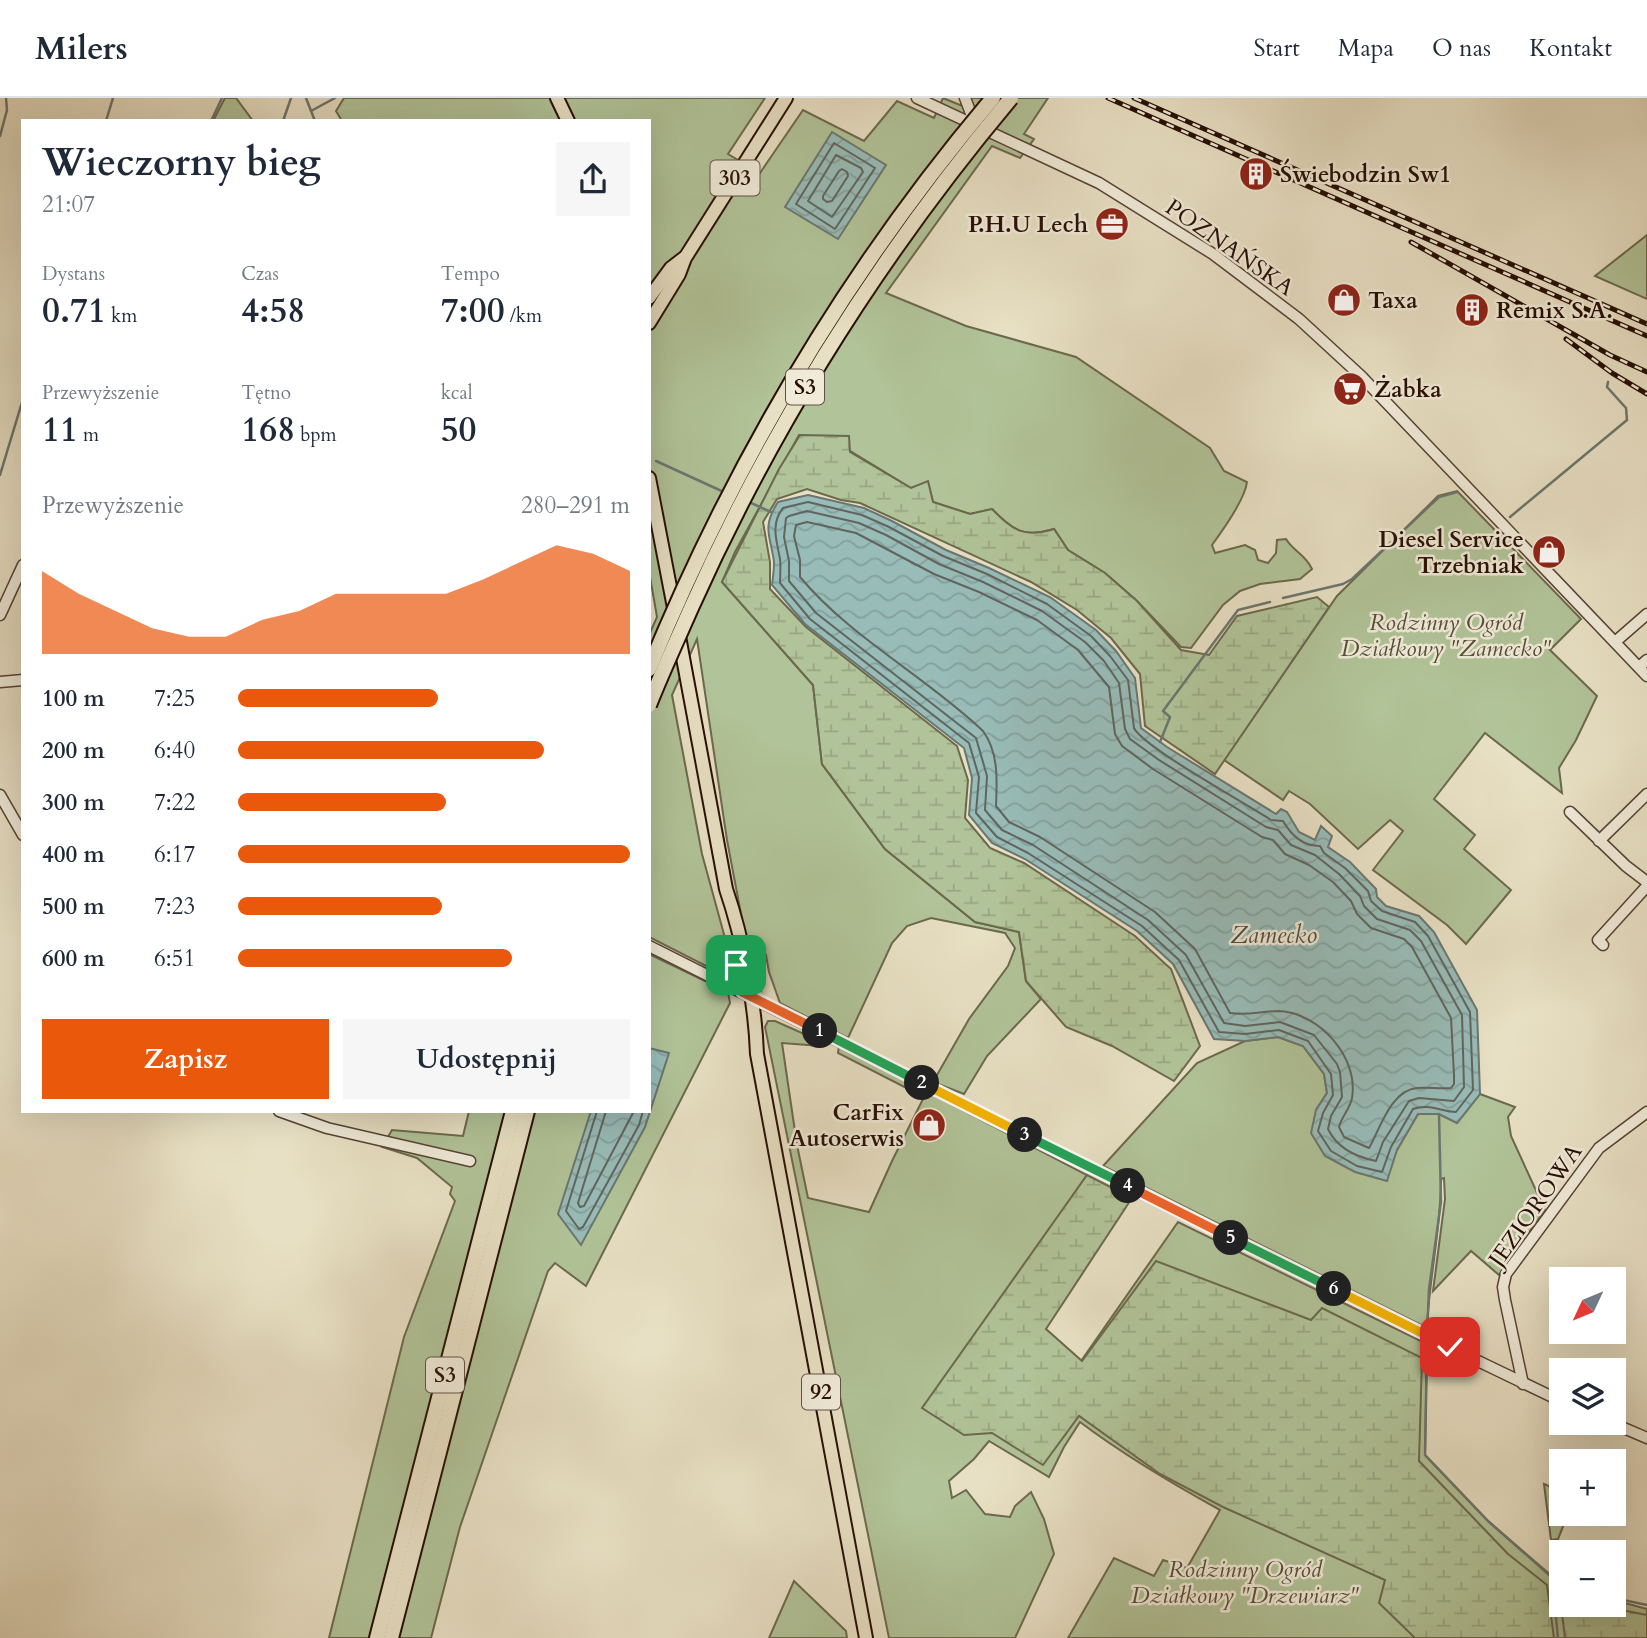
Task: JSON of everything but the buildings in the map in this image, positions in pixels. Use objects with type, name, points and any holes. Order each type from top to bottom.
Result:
[{"type":"highway","name":"S3","points":[[651,665],[722,511],[757,444],[815,345],[900,217],[993,98]]},
{"type":"highway","name":"S3","points":[[651,701],[729,527],[816,368],[914,221],[1011,98]]},
{"type":"highway","name":"S3","points":[[377,1638],[512,1113]]},
{"type":"highway","name":"S3","points":[[391,1638],[526,1113]]},
{"type":"main road","points":[[557,98],[567,119]]},
{"type":"main road","name":"303","points":[[651,319],[680,274],[685,258],[786,98]]},
{"type":"main road","name":"303","points":[[651,295],[671,268],[685,258]]},
{"type":"main road","name":"92","points":[[651,489],[726,889],[735,914],[746,995],[756,1030],[757,1054],[869,1637]]},
{"type":"street","name":"POZNAŃSKA","points":[[917,98],[1084,176],[1145,211],[1213,254],[1299,319],[1361,376],[1615,642],[1643,663],[1647,676]]},
{"type":"street","points":[[965,98],[975,124]]},
{"type":"street","points":[[0,615],[21,569]]},
{"type":"street","points":[[1615,642],[1647,614]]},
{"type":"street","points":[[0,682],[21,680]]},
{"type":"street","points":[[1600,841],[1647,794]]},
{"type":"street","points":[[0,795],[21,832]]},
{"type":"street","points":[[1570,812],[1647,884],[1601,942]]},
{"type":"street","points":[[651,947],[1549,1396]]},
{"type":"street","points":[[285,1113],[327,1128],[470,1161]]},
{"type":"street","name":"JEZIOROWA","points":[[1523,1384],[1503,1287],[1506,1273],[1599,1148],[1647,1113]]},
{"type":"street","points":[[1626,1429],[1647,1438]]},
{"type":"green space","points":[[225,98],[236,98],[252,119],[214,119]]},
{"type":"green space","points":[[344,98],[765,98],[728,154],[760,173],[803,110],[864,141],[897,101],[934,118],[943,98],[965,107],[972,98],[1048,98],[1024,134],[1034,139],[1020,158],[992,146],[886,293],[966,326],[1076,357],[1210,448],[1224,471],[1247,482],[1238,505],[1212,545],[1215,553],[1245,545],[1255,550],[1258,560],[1268,563],[1276,553],[1277,540],[1286,539],[1312,569],[1300,579],[1260,584],[1240,591],[1223,605],[1191,648],[1181,647],[1137,601],[1105,573],[1068,550],[1054,529],[1035,533],[1020,531],[1006,523],[992,509],[970,514],[933,502],[928,482],[911,488],[850,451],[799,435],[735,552],[722,582],[813,685],[822,764],[885,849],[975,922],[1019,932],[1026,981],[1041,999],[987,1056],[964,1094],[933,1082],[969,1019],[1008,966],[1015,948],[1005,933],[931,918],[907,926],[892,943],[848,1038],[780,1003],[766,955],[756,958],[761,990],[754,983],[727,840],[697,639],[672,695],[702,854],[731,960],[727,961],[726,971],[716,971],[651,938],[651,630],[657,617],[651,582],[651,119],[341,119],[336,111]]},
{"type":"green space","points":[[1647,235],[1647,299],[1595,276]]},
{"type":"green space","points":[[800,435],[849,436],[850,452],[911,488],[928,481],[933,502],[970,514],[992,509],[1006,523],[1020,531],[1035,533],[1054,529],[1068,550],[1105,573],[1137,601],[1181,650],[1209,655],[1237,616],[1317,597],[1329,607],[1215,774],[1145,726],[1140,674],[1111,638],[1077,610],[1031,582],[860,503],[807,489],[777,499],[763,522],[770,562],[770,589],[806,627],[957,746],[968,780],[965,818],[990,848],[1024,863],[1135,936],[1171,969],[1200,1046],[1174,1081],[1112,1046],[1066,1027],[1026,981],[1019,932],[975,922],[885,849],[822,764],[813,685],[722,582],[779,469]]},
{"type":"green space","name":"Rodzinny Ogród Działkowy \"Zamecko\"","points":[[1457,491],[1581,619],[1550,650],[1597,696],[1559,768],[1562,793],[1485,733],[1434,799],[1475,835],[1464,849],[1511,890],[1466,944],[1447,925],[1373,870],[1403,831],[1390,820],[1358,849],[1310,804],[1289,791],[1283,800],[1224,760],[1337,596],[1438,496]]},
{"type":"green space","points":[[651,955],[728,992],[730,1003],[586,1286],[555,1263],[548,1271],[460,1527],[431,1638],[329,1638],[404,1337],[455,1201],[450,1194],[452,1187],[417,1158],[382,1147],[392,1130],[463,1136],[469,1113],[651,1113]]},
{"type":"green space","name":"Rodzinny Ogród Działkowy \"Drzewiarz\"","points":[[768,1021],[775,1021],[818,1040],[822,1046],[782,1043],[808,1198],[869,1212],[924,1097],[838,1053],[839,1046],[1087,1175],[1021,1270],[1045,1329],[1081,1361],[1178,1222],[1427,1344],[1425,1455],[1488,1521],[1549,1574],[1549,1617],[1626,1617],[1626,1603],[1647,1609],[1647,1638],[1068,1638],[1114,1558],[1154,1576],[1163,1560],[1187,1568],[1220,1510],[1148,1469],[1080,1422],[1049,1477],[989,1441],[974,1459],[949,1481],[952,1498],[966,1490],[985,1514],[1010,1517],[1015,1506],[1031,1492],[1044,1519],[1054,1554],[1015,1638],[889,1638],[765,1027]]},
{"type":"green space","points":[[1278,1037],[1303,1046],[1324,1074],[1327,1093],[1316,1110],[1397,1150],[1418,1114],[1439,1114],[1457,1123],[1480,1094],[1515,1107],[1508,1117],[1511,1136],[1545,1210],[1499,1275],[1471,1251],[1433,1291],[1445,1199],[1444,1178],[1441,1179],[1427,1328],[1103,1166],[1197,1063],[1245,1041]]},
{"type":"green space","points":[[1087,1175],[1132,1198],[1046,1329],[1082,1361],[1156,1261],[1311,1320],[1322,1308],[1422,1358],[1419,1461],[1508,1554],[1547,1585],[1549,1617],[1551,1617],[1554,1638],[1415,1638],[1379,1603],[1385,1580],[1223,1507],[1160,1474],[1079,1416],[1043,1465],[992,1433],[964,1435],[922,1408]]},
{"type":"green space","points":[[1544,1484],[1549,1486],[1549,1524]]},
{"type":"green space","points":[[1549,1526],[1563,1526],[1558,1539],[1551,1540]]},
{"type":"green space","points":[[794,1581],[846,1631],[847,1638],[769,1638]]},
{"type":"green space","points":[[1626,1611],[1647,1615],[1647,1638],[1565,1638],[1562,1617],[1626,1617]]},
{"type":"water","points":[[832,132],[886,165],[838,239],[785,207]]},
{"type":"water","name":"Zamecko","points":[[808,495],[864,508],[946,550],[1050,597],[1096,630],[1116,651],[1135,678],[1141,728],[1276,814],[1281,809],[1287,812],[1299,832],[1315,840],[1321,826],[1332,836],[1328,847],[1350,862],[1376,889],[1377,897],[1386,906],[1419,916],[1434,932],[1477,1010],[1480,1094],[1457,1123],[1439,1114],[1418,1114],[1397,1150],[1387,1181],[1355,1172],[1325,1156],[1311,1133],[1316,1110],[1327,1093],[1324,1074],[1303,1046],[1278,1037],[1245,1041],[1214,1039],[1173,964],[1137,931],[1025,859],[992,843],[969,815],[972,778],[964,748],[805,624],[772,585],[774,562],[768,526],[773,511],[778,502]]},
{"type":"water","points":[[651,1048],[669,1053],[651,1108]]},
{"type":"water","points":[[590,1113],[650,1113],[645,1127],[581,1245],[558,1214]]},
{"type":"waterway","points":[[0,136],[7,110],[6,98]]},
{"type":"waterway","points":[[107,119],[113,98]]},
{"type":"waterway","points":[[212,119],[222,98]]},
{"type":"waterway","points":[[284,119],[291,98]]},
{"type":"waterway","points":[[306,98],[314,119]]},
{"type":"waterway","points":[[311,111],[335,98]]},
{"type":"waterway","points":[[1510,517],[1627,420],[1626,408],[1607,387],[1608,382]]},
{"type":"waterway","points":[[0,475],[21,406]]},
{"type":"waterway","points":[[656,461],[726,493]]},
{"type":"waterway","points":[[1283,598],[1343,584],[1352,579],[1439,497],[1457,492]]},
{"type":"waterway","points":[[749,502],[771,512]]},
{"type":"waterway","points":[[1160,742],[1170,717],[1163,711],[1238,610],[1270,602]]},
{"type":"waterway","points":[[1427,1334],[1429,1289],[1441,1202],[1439,1114]]},
{"type":"waterway","points":[[1427,1344],[1425,1455],[1488,1521],[1549,1575]]},
{"type":"waterway","points":[[1626,1601],[1647,1605]]},
{"type":"waterway","points":[[1556,1617],[1558,1638]]},
{"type":"railway","points":[[1108,98],[1647,336]]},
{"type":"railway","points":[[1134,98],[1647,324]]},
{"type":"railway","points":[[1411,242],[1610,355],[1647,372]]},
{"type":"railway","points":[[1566,339],[1612,373],[1647,394]]},
{"type":"place","name":"Świebodzin Sw1","points":[[1256,174]]},
{"type":"place","name":"P.H.U Lech","points":[[1112,224]]},
{"type":"place","name":"Taxa","points":[[1344,300]]},
{"type":"place","name":"Remix S.A.","points":[[1472,310]]},
{"type":"place","name":"Żabka","points":[[1350,389]]},
{"type":"place","name":"Diesel Service Trzebniak","points":[[1549,552]]},
{"type":"place","name":"CarFix Autoserwis","points":[[929,1125]]},
{"type":"route","points":[[736,965],[742,992],[750,997],[1450,1347]]}]
